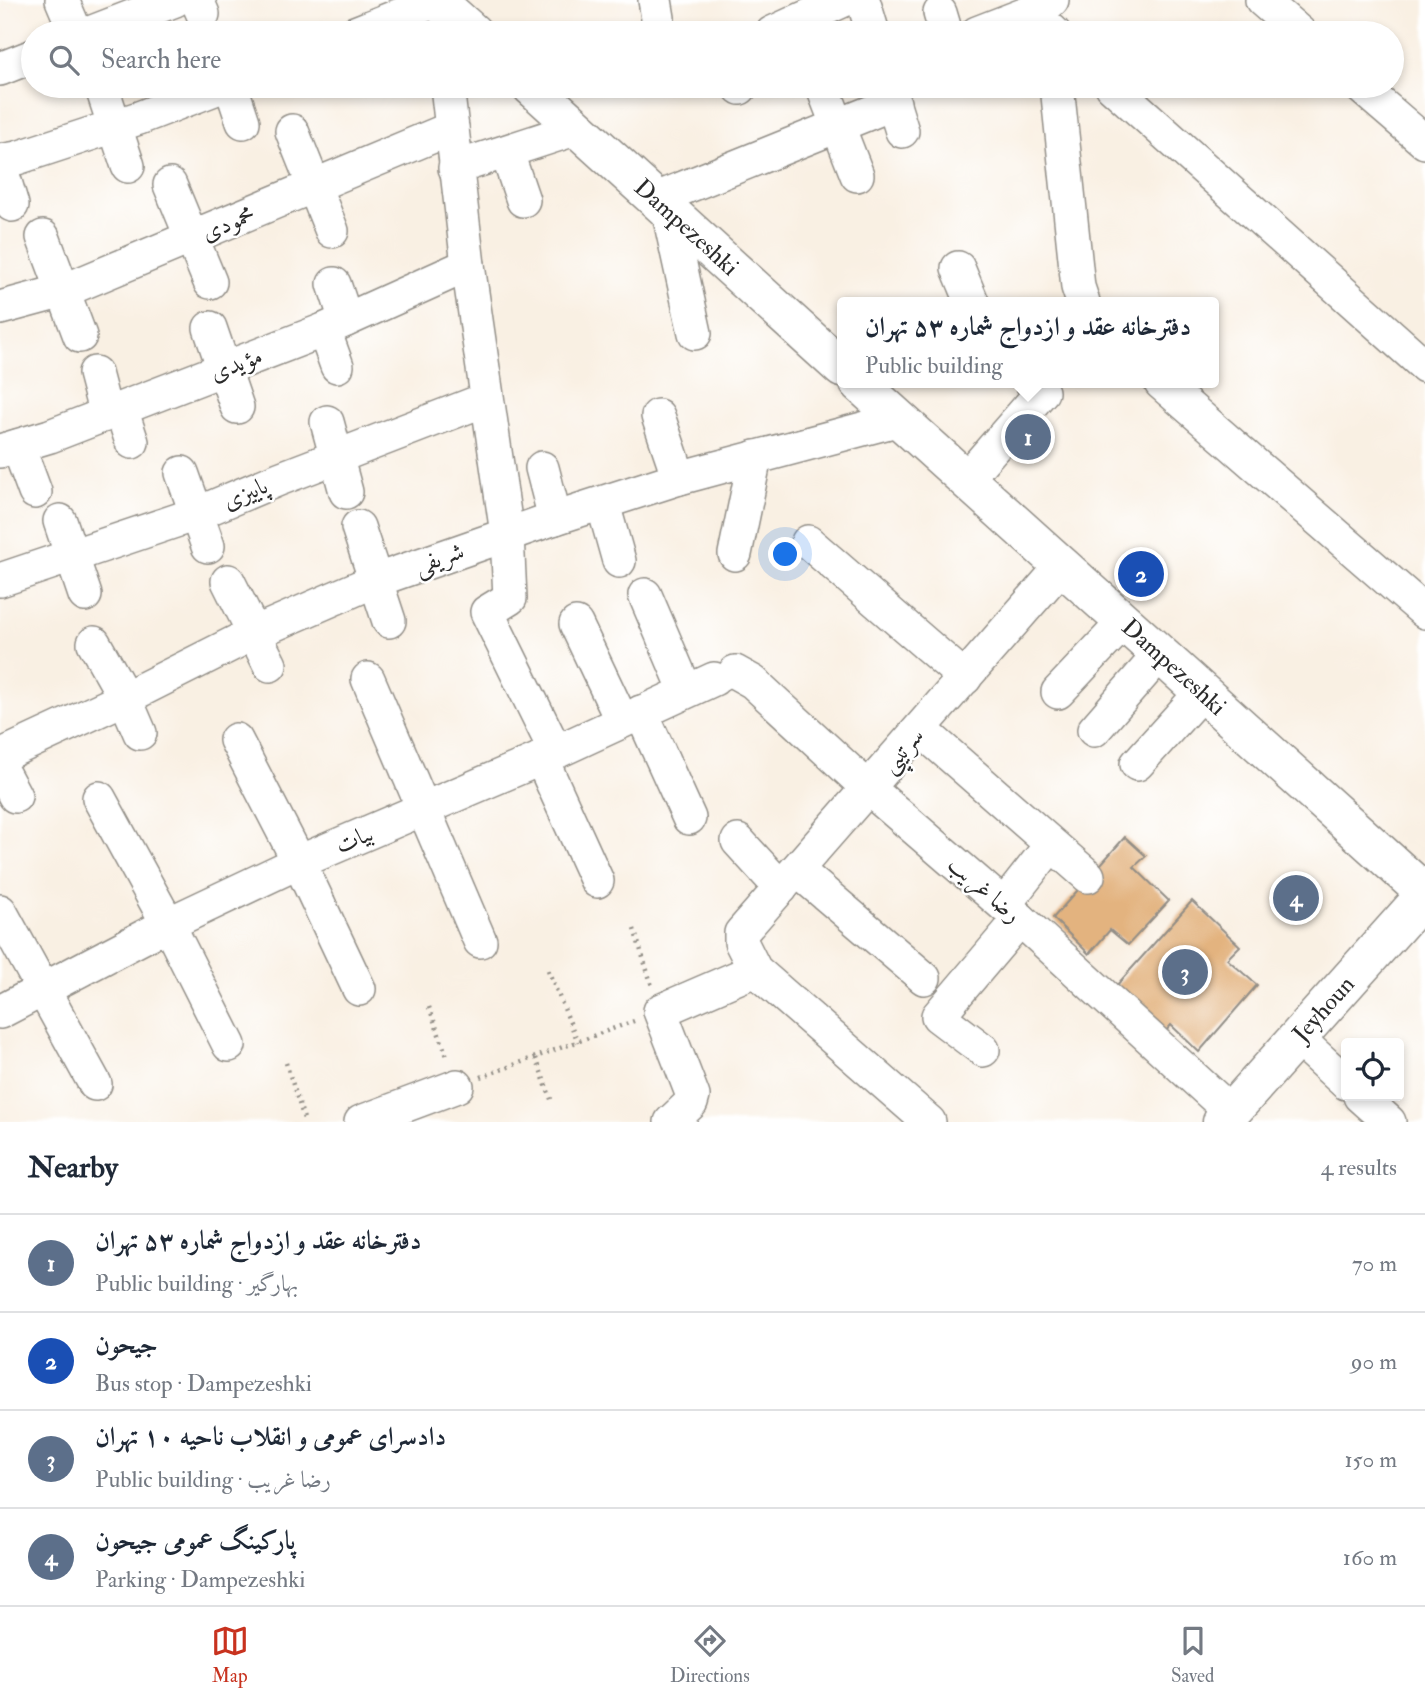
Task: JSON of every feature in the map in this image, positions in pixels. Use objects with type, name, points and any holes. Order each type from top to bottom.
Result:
[{"type":"main road","points":[[437,0],[460,21]]},
{"type":"main road","name":"Dampezeshki","points":[[544,98],[837,363]]},
{"type":"main road","name":"Dampezeshki","points":[[865,388],[1425,894]]},
{"type":"main road","name":"Jeyhoun","points":[[1226,1117],[1425,894]]},
{"type":"street","points":[[62,0],[71,21]]},
{"type":"street","points":[[385,21],[437,0],[440,21]]},
{"type":"street","points":[[798,21],[844,0]]},
{"type":"street","points":[[863,0],[869,21]]},
{"type":"street","points":[[1262,0],[1286,21]]},
{"type":"street","points":[[134,21],[192,5]]},
{"type":"street","points":[[1031,21],[1049,17]]},
{"type":"street","points":[[0,69],[21,60]]},
{"type":"street","points":[[106,98],[128,166]]},
{"type":"street","points":[[12,205],[0,163],[189,98]]},
{"type":"street","points":[[235,98],[243,122]]},
{"type":"street","points":[[448,98],[468,265],[507,534],[498,605],[549,755],[597,881]]},
{"type":"street","points":[[827,98],[857,175]]},
{"type":"street","points":[[1058,98],[1078,287],[1081,297]]},
{"type":"street","points":[[1125,98],[1425,366]]},
{"type":"street","points":[[1374,98],[1425,142]]},
{"type":"street","points":[[695,333],[662,205],[837,125],[895,107]]},
{"type":"street","name":"محمودی","points":[[0,308],[63,291],[452,128]]},
{"type":"street","points":[[455,168],[578,128]]},
{"type":"street","points":[[292,131],[332,231]]},
{"type":"street","points":[[507,153],[523,200]]},
{"type":"street","points":[[170,185],[210,282]]},
{"type":"street","points":[[43,237],[80,336]]},
{"type":"street","name":"مؤیدی","points":[[9,449],[50,436],[335,325],[468,265]]},
{"type":"street","points":[[958,268],[970,297]]},
{"type":"street","points":[[334,284],[337,366]]},
{"type":"street","points":[[210,328],[237,407]]},
{"type":"street","points":[[95,373],[113,412],[132,442]]},
{"type":"street","points":[[966,479],[1042,392],[1038,388]]},
{"type":"street","points":[[1167,388],[1425,612]]},
{"type":"street","name":"پاییزی","points":[[0,579],[196,513],[487,399]]},
{"type":"street","points":[[658,416],[679,478]]},
{"type":"street","name":"شریفی","points":[[0,755],[125,698],[252,634],[374,581],[555,517],[679,478],[900,419]]},
{"type":"street","points":[[327,422],[346,492]]},
{"type":"street","points":[[9,449],[34,492]]},
{"type":"street","points":[[735,554],[755,457]]},
{"type":"street","points":[[542,468],[555,517]]},
{"type":"street","points":[[182,473],[208,546]]},
{"type":"street","points":[[603,504],[619,561]]},
{"type":"street","points":[[60,521],[85,595]]},
{"type":"street","points":[[358,527],[389,621]]},
{"type":"street","points":[[808,542],[965,678]]},
{"type":"street","name":"سرتیپی","points":[[755,970],[741,942],[741,933],[1062,566]]},
{"type":"street","points":[[228,581],[270,666]]},
{"type":"street","points":[[645,595],[712,681]]},
{"type":"street","points":[[1058,692],[1124,622]]},
{"type":"street","points":[[576,624],[689,818]]},
{"type":"street","points":[[94,643],[125,698],[140,733]]},
{"type":"street","points":[[1094,730],[1160,654]]},
{"type":"street","points":[[368,679],[480,941]]},
{"type":"street","name":"بیات","points":[[0,1012],[168,923],[299,862],[549,755],[712,681]]},
{"type":"street","name":"رضا غریب","points":[[712,681],[753,682],[868,788],[1012,912],[1226,1117]]},
{"type":"street","points":[[1138,764],[1202,692]]},
{"type":"street","points":[[920,729],[1088,876]]},
{"type":"street","points":[[236,740],[299,862],[359,989]]},
{"type":"street","points":[[99,798],[168,923],[229,1045]]},
{"type":"street","points":[[738,841],[925,978]]},
{"type":"street","points":[[983,1050],[938,1016],[1012,912],[1051,845]]},
{"type":"street","points":[[0,911],[95,1084]]},
{"type":"street","points":[[671,1122],[691,1103],[693,1096],[660,1012],[755,970],[929,1122]]},
{"type":"street","points":[[1297,1038],[1341,1078]]},
{"type":"street","points":[[361,1122],[457,1086]]},
{"type":"street","points":[[1366,1101],[1390,1122]]},
{"type":"path","points":[[429,1007],[457,1086],[660,1012],[634,929]]},
{"type":"path","points":[[548,970],[578,1042]]},
{"type":"path","points":[[536,1058],[552,1102]]},
{"type":"path","points":[[286,1063],[305,1122]]},
{"type":"building","points":[[1025,420],[1039,431],[1029,443],[1015,431]]},
{"type":"building","points":[[1125,837],[1146,856],[1134,867],[1169,901],[1128,945],[1110,930],[1089,954],[1053,918]]},
{"type":"building","points":[[1192,901],[1240,946],[1227,959],[1257,985],[1199,1052],[1171,1025],[1165,1032],[1116,986]]},
{"type":"place","name":"دفترخانه عقد و ازدواج شماره ۵۳ تهران","points":[[1028,437]]},
{"type":"place","name":"جیحون","points":[[1141,574]]},
{"type":"place","name":"پارکینگ عمومی جیحون","points":[[1296,898]]},
{"type":"place","name":"دادسرای عمومی و انقلاب ناحیه ۱۰ تهران","points":[[1185,972]]}]
